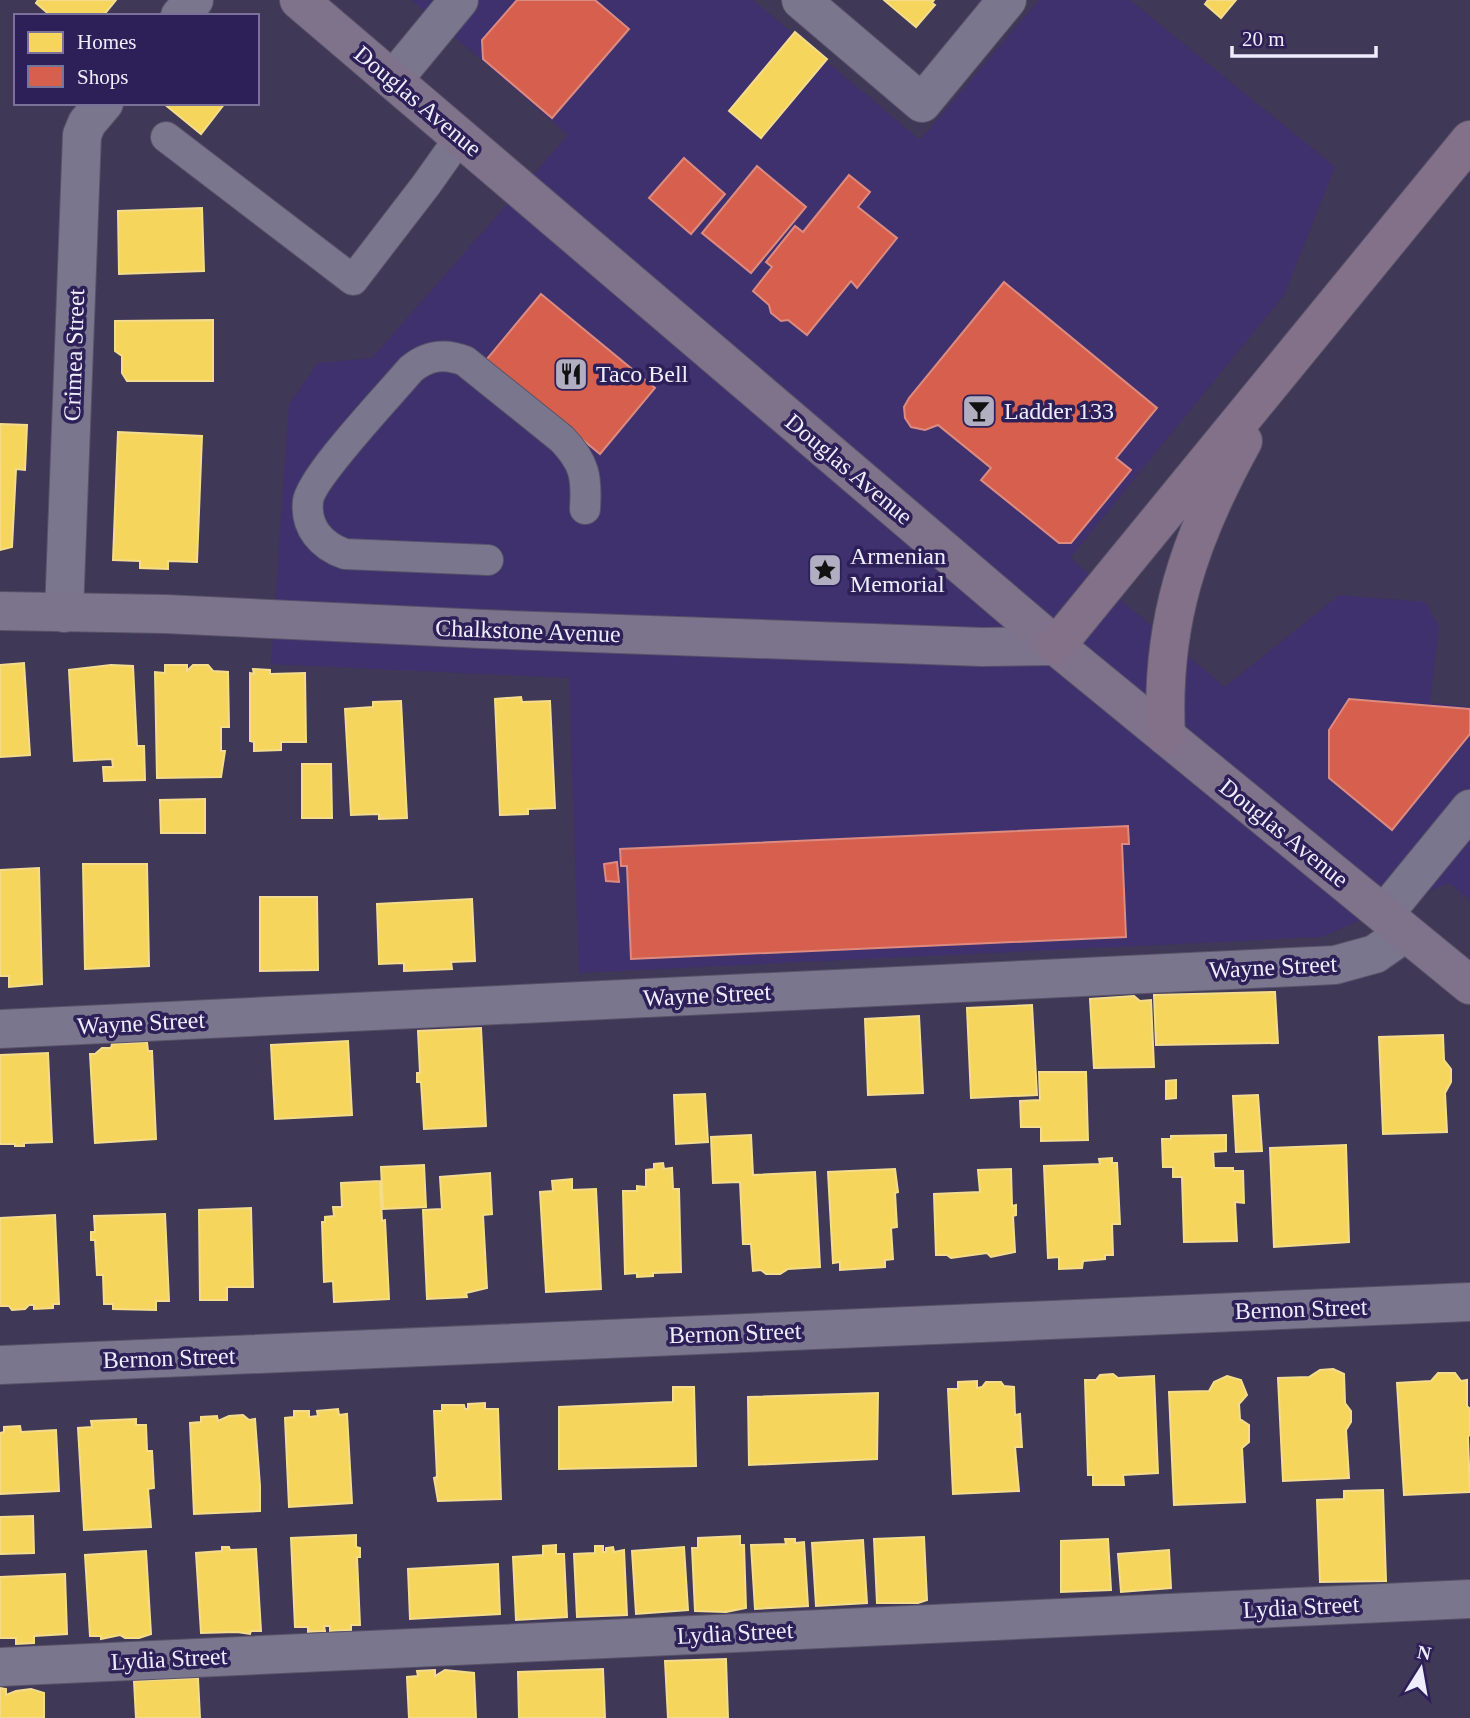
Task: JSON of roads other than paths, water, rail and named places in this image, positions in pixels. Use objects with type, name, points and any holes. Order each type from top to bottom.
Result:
[{"type":"highway","points":[[1056,646],[1470,140]]},
{"type":"highway","points":[[1166,736],[1165,678],[1168,646],[1182,580],[1211,505],[1285,366]]},
{"type":"main road","name":"Douglas Avenue","points":[[299,0],[1056,646],[1470,985]]},
{"type":"main road","name":"Chalkstone Avenue","points":[[0,611],[165,614],[483,629],[982,647],[1056,646]]},
{"type":"street","points":[[182,14],[194,0]]},
{"type":"street","points":[[393,80],[460,0]]},
{"type":"street","points":[[801,0],[922,103],[1007,0]]},
{"type":"street","name":"Crimea Street","points":[[64,613],[82,135],[87,123],[102,105]]},
{"type":"street","points":[[1394,924],[1470,809]]},
{"type":"street","name":"Wayne Street","points":[[0,1029],[1335,965],[1375,954],[1394,924]]},
{"type":"street","name":"Bernon Street","points":[[0,1365],[1470,1302]]},
{"type":"street","name":"Lydia Street","points":[[0,1667],[1470,1599]]},
{"type":"lane","points":[[166,137],[353,280],[460,137]]},
{"type":"lane","points":[[488,560],[345,554],[325,544],[311,526],[308,500],[318,478],[411,369],[420,362],[442,356],[466,361],[562,439],[584,471],[587,484],[585,509]]},
{"type":"place","name":"Taco Bell","points":[[571,374]]},
{"type":"place","name":"Ladder 133","points":[[979,411]]},
{"type":"place","name":"Armenian Memorial","points":[[825,570]]}]
